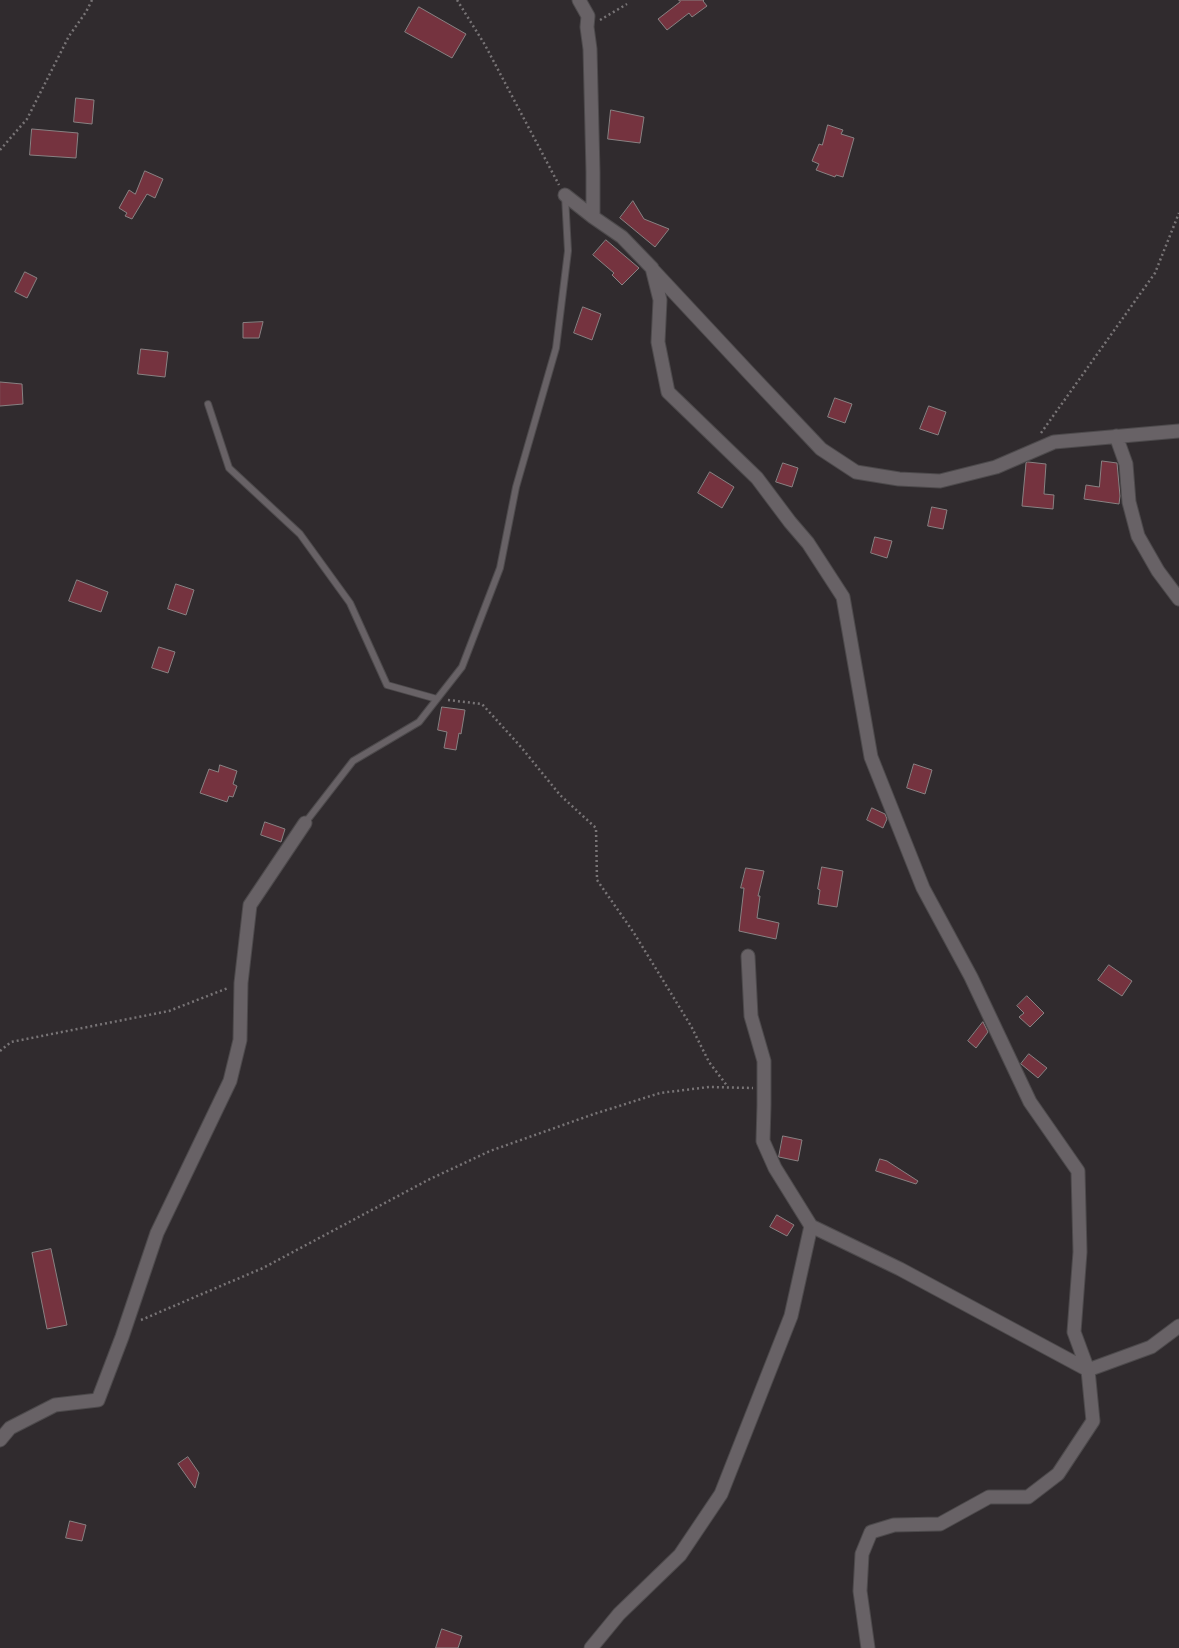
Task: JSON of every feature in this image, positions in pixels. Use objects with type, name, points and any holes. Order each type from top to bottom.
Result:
[{"type":"street","points":[[579,0],[588,16],[587,27],[590,49],[593,217]]},
{"type":"street","points":[[565,195],[593,217],[622,236],[822,449],[856,472],[899,479],[940,480],[996,467],[1054,442],[1179,431]]},
{"type":"street","points":[[652,268],[660,300],[658,342],[668,392],[757,478],[808,543],[843,597],[871,757],[923,888],[971,977],[1030,1102],[1078,1171],[1080,1252],[1074,1332],[1088,1370],[1093,1421],[1058,1474],[1028,1497],[989,1497],[940,1524],[894,1525],[871,1532],[862,1554],[860,1590],[868,1648]]},
{"type":"street","points":[[1116,436],[1126,464],[1129,502],[1138,536],[1158,571],[1179,599]]},
{"type":"street","points":[[0,1440],[10,1428],[55,1405],[98,1400],[126,1326],[156,1233],[230,1081],[240,1040],[241,983],[250,905],[305,824]]},
{"type":"street","points":[[748,956],[751,1016],[764,1061],[763,1141],[775,1168],[811,1226],[900,1269],[1088,1370],[1151,1347],[1179,1326]]},
{"type":"street","points":[[591,1648],[619,1614],[680,1555],[721,1494],[791,1316],[811,1226]]},
{"type":"lane","points":[[305,824],[353,761],[419,722],[462,667],[500,568],[516,487],[556,348],[568,251],[565,195]]},
{"type":"lane","points":[[208,404],[229,468],[300,534],[350,603],[387,685],[437,699]]},
{"type":"path","points":[[0,150],[27,119],[69,36],[86,12],[92,0]]},
{"type":"path","points":[[457,0],[485,45],[540,152],[565,195]]},
{"type":"path","points":[[587,27],[627,4]]},
{"type":"path","points":[[1037,438],[1155,273],[1179,213]]},
{"type":"path","points":[[437,699],[482,704],[521,747],[560,795],[596,828],[597,880],[634,933],[687,1019],[709,1062],[728,1087]]},
{"type":"path","points":[[0,1052],[11,1042],[169,1011],[241,983]]},
{"type":"path","points":[[126,1326],[263,1268],[428,1180],[490,1151],[594,1114],[660,1093],[709,1087],[764,1088]]},
{"type":"building","points":[[679,0],[704,0],[703,1],[707,6],[692,17],[689,13],[667,30],[658,19],[680,2]]},
{"type":"building","points":[[419,7],[466,34],[452,58],[405,32]]},
{"type":"building","points":[[76,98],[94,100],[92,124],[74,122]]},
{"type":"building","points":[[611,110],[644,117],[640,143],[608,139]]},
{"type":"building","points":[[828,125],[843,130],[841,134],[854,138],[843,177],[836,175],[835,177],[816,170],[819,164],[812,161],[819,144],[822,145]]},
{"type":"building","points":[[32,129],[78,133],[76,158],[30,155]]},
{"type":"building","points":[[145,171],[163,179],[155,198],[147,194],[132,219],[125,216],[127,213],[119,208],[129,190],[135,194]]},
{"type":"building","points":[[633,201],[644,219],[669,229],[655,247],[620,218]]},
{"type":"building","points":[[606,240],[639,268],[622,285],[612,275],[614,273],[593,255]]},
{"type":"building","points":[[25,272],[37,278],[27,298],[15,292]]},
{"type":"building","points":[[583,307],[601,314],[592,340],[574,333]]},
{"type":"building","points":[[263,322],[259,338],[243,338],[243,323]]},
{"type":"building","points":[[141,349],[168,352],[165,377],[138,374]]},
{"type":"building","points":[[0,382],[22,384],[23,404],[0,406]]},
{"type":"building","points":[[835,398],[852,404],[845,423],[828,417]]},
{"type":"building","points":[[929,406],[946,412],[938,435],[920,429]]},
{"type":"building","points":[[1102,461],[1117,463],[1120,496],[1119,504],[1084,499],[1086,485],[1099,487]]},
{"type":"building","points":[[783,463],[798,468],[792,487],[776,482]]},
{"type":"building","points":[[1026,463],[1046,464],[1044,494],[1054,495],[1053,509],[1022,506]]},
{"type":"building","points":[[710,472],[734,487],[722,508],[698,493]]},
{"type":"building","points":[[932,507],[947,510],[943,529],[928,526]]},
{"type":"building","points":[[875,537],[892,541],[887,558],[871,553]]},
{"type":"building","points":[[77,580],[108,592],[101,612],[69,601]]},
{"type":"building","points":[[176,584],[194,590],[186,615],[168,609]]},
{"type":"building","points":[[159,647],[175,652],[168,673],[152,668]]},
{"type":"building","points":[[442,707],[465,710],[461,734],[459,733],[456,750],[444,748],[447,732],[438,730]]},
{"type":"building","points":[[914,764],[932,770],[925,794],[907,788]]},
{"type":"building","points":[[220,765],[237,771],[233,784],[237,786],[233,797],[229,796],[227,802],[200,793],[209,769],[218,772]]},
{"type":"building","points":[[872,808],[885,814],[887,819],[883,828],[867,820]]},
{"type":"building","points":[[265,822],[285,829],[281,842],[261,835]]},
{"type":"building","points":[[822,867],[843,871],[837,907],[818,904],[820,890],[818,889]]},
{"type":"building","points":[[746,868],[764,871],[758,896],[760,896],[757,918],[779,923],[776,939],[739,931],[744,888],[741,888]]},
{"type":"building","points":[[1109,965],[1132,981],[1122,996],[1098,980]]},
{"type":"building","points":[[1027,996],[1044,1013],[1030,1027],[1019,1017],[1024,1013],[1017,1006]]},
{"type":"building","points":[[983,1022],[988,1032],[976,1048],[968,1041]]},
{"type":"building","points":[[1029,1054],[1047,1068],[1038,1078],[1021,1064]]},
{"type":"building","points":[[783,1136],[802,1140],[798,1161],[779,1157]]},
{"type":"building","points":[[880,1159],[887,1161],[918,1181],[916,1184],[876,1171]]},
{"type":"building","points":[[777,1215],[794,1225],[787,1236],[770,1227]]},
{"type":"building","points":[[51,1249],[67,1325],[47,1329],[32,1253]]},
{"type":"building","points":[[188,1457],[199,1473],[195,1488],[178,1464]]},
{"type":"building","points":[[70,1521],[86,1525],[82,1541],[66,1538]]},
{"type":"building","points":[[442,1629],[462,1636],[458,1648],[436,1648]]}]
